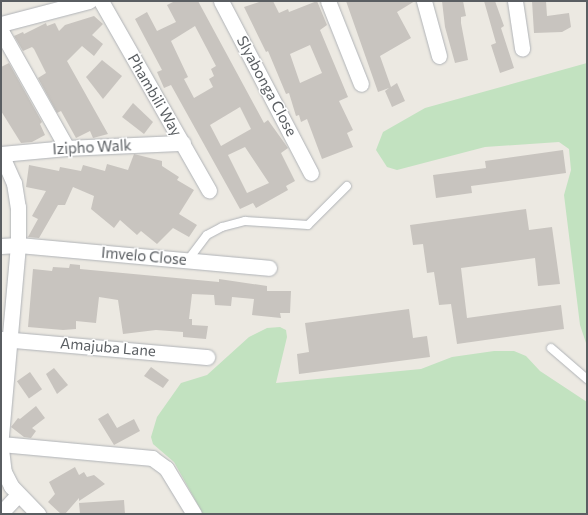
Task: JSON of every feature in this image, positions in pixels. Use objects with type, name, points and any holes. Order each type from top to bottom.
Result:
[{"type":"street","points":[[1,24],[89,1]]},
{"type":"street","name":"Phambili Way","points":[[102,1],[210,190]]},
{"type":"street","name":"Slyabonga Close","points":[[221,1],[311,173]]},
{"type":"street","points":[[328,1],[361,84]]},
{"type":"street","points":[[424,1],[439,56]]},
{"type":"street","points":[[515,1],[522,48]]},
{"type":"street","points":[[1,30],[67,148]]},
{"type":"street","name":"Izipho Walk","points":[[1,154],[67,148],[183,143]]},
{"type":"street","points":[[1,154],[16,194],[18,245],[5,338],[1,438]]},
{"type":"street","name":"Imvelo Close","points":[[1,246],[18,245],[269,268]]},
{"type":"street","name":"Amajuba Lane","points":[[5,338],[207,357]]},
{"type":"street","points":[[1,444],[152,458],[166,468],[194,514]]},
{"type":"street","points":[[1,449],[4,472],[18,495],[38,514]]},
{"type":"street","points":[[1,513],[18,495]]},
{"type":"lane","points":[[188,260],[207,235],[222,227],[245,221],[308,224],[347,186]]},
{"type":"lane","points":[[550,348],[587,379]]},
{"type":"green space","points":[[587,63],[587,346],[580,325],[564,195],[571,170],[569,149],[559,142],[485,147],[397,170],[387,167],[376,150],[383,132],[425,108]]},
{"type":"green space","points":[[280,327],[286,330],[287,337],[276,383],[421,369],[452,357],[494,351],[514,351],[526,356],[540,371],[587,402],[587,514],[203,514],[174,462],[153,444],[151,437],[157,417],[181,383],[207,375],[249,337],[267,328]]},
{"type":"building","points":[[175,1],[198,1],[264,123],[268,120],[288,148],[281,153],[295,181],[286,186],[288,190],[256,208],[253,203],[240,209],[171,85],[164,88],[157,72],[162,70],[135,19],[147,12],[157,31],[176,22],[167,5]],"holes":[[[195,26],[216,66],[211,69],[214,76],[209,79],[213,87],[194,98],[184,79],[188,77],[171,41]],[[240,107],[251,129],[221,146],[210,125]],[[245,147],[269,183],[247,193],[228,155]]]},
{"type":"building","points":[[262,1],[273,1],[279,13],[288,9],[289,12],[317,1],[327,25],[320,30],[348,97],[339,101],[353,130],[347,133],[353,147],[322,159],[307,119],[301,122],[299,115],[296,116],[289,93],[286,94],[268,51],[266,52],[244,7]],"holes":[[[310,45],[322,73],[300,83],[290,54]]]},
{"type":"building","points":[[346,1],[415,1],[397,12],[411,38],[380,56],[391,87],[397,83],[405,101],[392,107],[385,91],[389,88],[378,92]]},
{"type":"building","points":[[442,1],[463,1],[466,16],[461,17],[461,23],[468,60],[455,63],[445,27]]},
{"type":"building","points":[[484,1],[495,1],[504,26],[501,28],[514,68],[500,73],[491,45],[496,43]]},
{"type":"building","points":[[532,1],[546,1],[547,16],[569,13],[571,27],[562,32],[534,33]]},
{"type":"building","points":[[94,16],[103,24],[92,35],[103,44],[94,56],[82,46],[67,61],[108,134],[93,138],[90,131],[76,138],[61,111],[57,113],[38,78],[46,73],[34,49],[32,47],[23,51],[14,36],[23,32],[24,34],[46,23],[47,26],[55,23],[59,31],[65,25]]},
{"type":"building","points":[[102,60],[122,76],[103,99],[86,77]]},
{"type":"building","points":[[9,63],[42,122],[40,124],[45,135],[32,142],[21,143],[1,111],[1,67]]},
{"type":"building","points":[[133,103],[153,122],[144,134],[122,117]]},
{"type":"building","points":[[563,150],[566,173],[471,186],[472,193],[436,198],[433,175],[486,168],[485,161]]},
{"type":"building","points":[[134,154],[162,161],[162,166],[179,177],[177,180],[194,190],[179,214],[197,225],[189,237],[173,228],[157,244],[141,231],[137,235],[120,220],[114,228],[91,209],[94,196],[73,187],[65,205],[58,205],[39,238],[28,237],[38,219],[32,216],[46,191],[26,187],[29,165],[59,171],[60,167],[81,171],[83,165],[105,171],[107,164],[128,170]]},
{"type":"building","points":[[526,209],[529,230],[552,227],[560,284],[538,286],[535,258],[461,268],[467,318],[561,305],[564,329],[457,344],[451,304],[439,305],[434,272],[427,273],[423,244],[413,245],[410,225]]},
{"type":"building","points":[[70,264],[80,265],[80,269],[219,282],[219,279],[267,286],[267,291],[291,291],[290,313],[280,313],[281,318],[252,315],[254,299],[232,297],[231,306],[215,305],[214,295],[192,294],[189,319],[192,319],[192,325],[208,326],[206,339],[183,337],[183,332],[156,330],[123,334],[118,300],[99,297],[96,323],[76,321],[76,329],[63,330],[28,327],[33,269],[52,271],[53,267],[69,268]]},
{"type":"building","points":[[409,309],[413,338],[427,336],[430,357],[299,374],[297,354],[309,352],[305,323]]},
{"type":"building","points":[[151,367],[169,380],[163,388],[144,376]]},
{"type":"building","points":[[54,368],[68,385],[57,394],[46,374]]},
{"type":"building","points":[[30,372],[42,389],[29,398],[17,381]]},
{"type":"building","points":[[36,406],[45,418],[32,428],[36,431],[31,438],[24,437],[11,427],[18,418],[20,419]]},
{"type":"building","points":[[108,413],[117,428],[134,419],[140,431],[114,445],[98,419]]},
{"type":"building","points":[[75,467],[79,475],[84,472],[87,477],[94,475],[105,484],[79,501],[79,498],[65,514],[61,514],[48,502],[55,494],[49,482]]},
{"type":"building","points":[[124,500],[125,514],[80,514],[79,503]]}]
